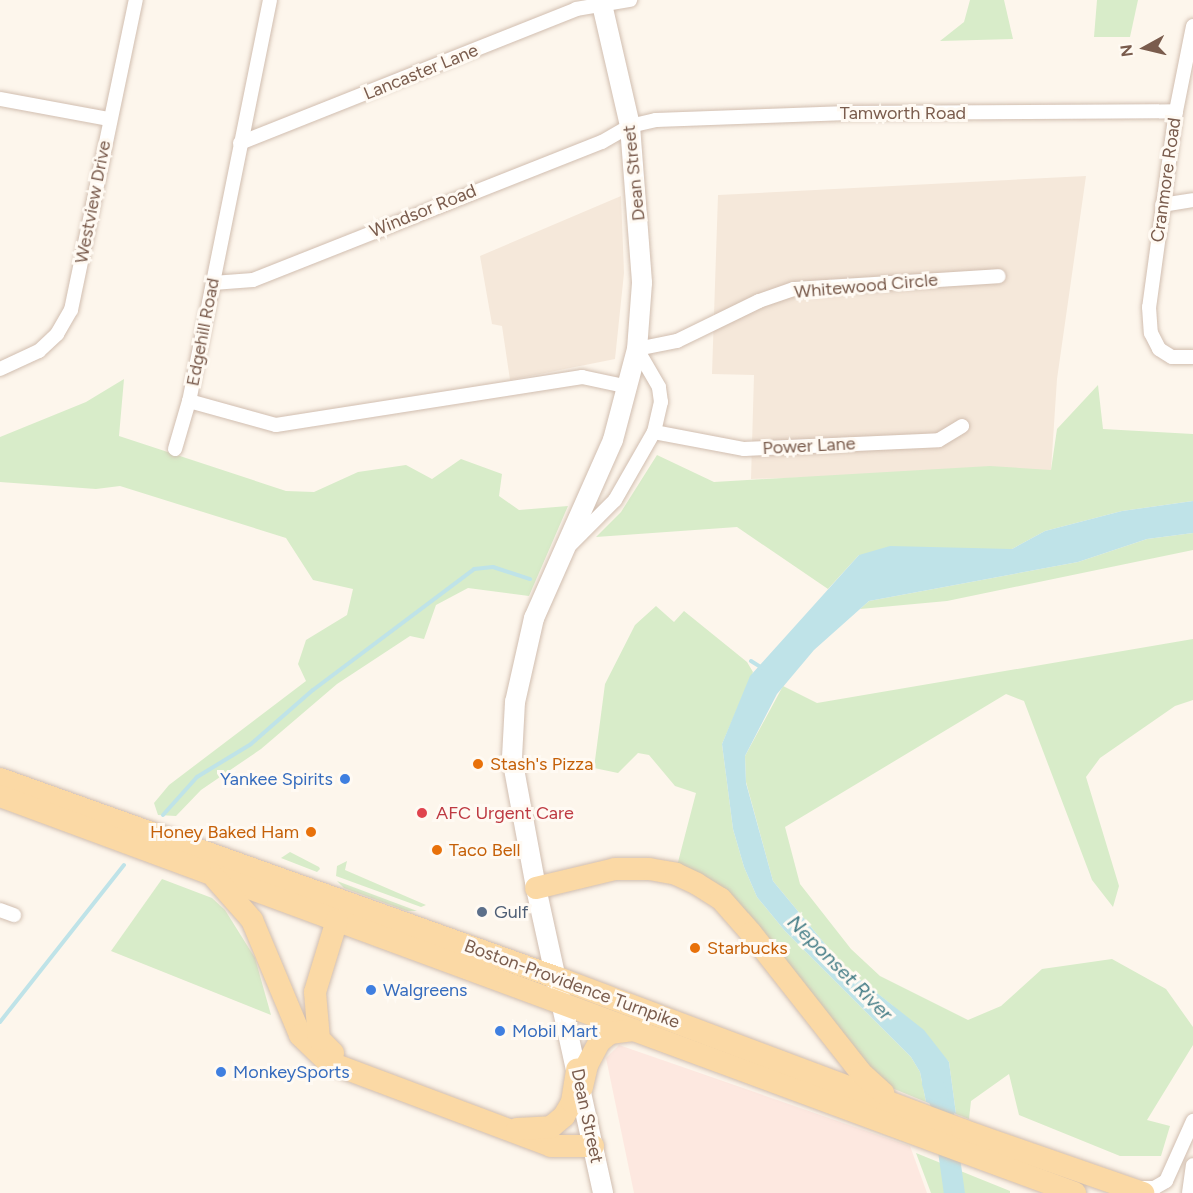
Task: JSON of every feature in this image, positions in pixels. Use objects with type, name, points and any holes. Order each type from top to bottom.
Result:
[{"type":"main road","name":"Dean Street","points":[[602,2],[630,126],[642,283],[637,349],[629,387],[613,440],[534,618],[515,702],[514,780],[603,1193]]},
{"type":"main road","name":"Boston-Providence Turnpike","points":[[0,779],[558,978],[893,1102],[932,1129]]},
{"type":"main road","name":"Boston-Providence Turnpike","points":[[0,796],[564,1005],[962,1140],[1133,1189]]},
{"type":"main road","points":[[536,888],[615,869],[676,874],[721,899],[861,1073],[893,1102]]},
{"type":"main road","points":[[212,874],[252,920],[300,1035],[328,1062],[551,1146],[593,1146]]},
{"type":"main road","points":[[337,920],[315,992],[314,1020],[319,1039],[328,1049],[374,1080]]},
{"type":"main road","points":[[504,1129],[551,1127],[572,1102],[579,1079],[599,1042],[610,1033],[634,1029]]},
{"type":"main road","name":"Boston-Providence Turnpike","points":[[962,1140],[1076,1193]]},
{"type":"street","name":"Westview Drive","points":[[0,369],[39,351],[57,334],[71,310],[109,119],[136,0]]},
{"type":"street","name":"Edgehill Road","points":[[270,0],[189,401],[276,425],[582,377],[629,387]]},
{"type":"street","name":"Lancaster Lane","points":[[240,143],[576,9],[602,2],[630,0]]},
{"type":"street","name":"Cranmore Road","points":[[1193,26],[1176,111],[1149,307],[1152,336],[1159,349],[1172,357],[1193,357]]},
{"type":"street","points":[[0,99],[109,119]]},
{"type":"street","name":"Tamworth Road","points":[[630,126],[656,120],[728,115],[1176,111]]},
{"type":"street","name":"Windsor Road","points":[[213,283],[253,280],[602,142],[630,126]]},
{"type":"street","points":[[1162,205],[1193,201]]},
{"type":"street","name":"Whitewood Circle","points":[[637,349],[677,341],[759,301],[794,289],[999,276]]},
{"type":"street","name":"Dean Street","points":[[565,549],[615,500],[654,432],[661,402],[659,387],[637,349]]},
{"type":"street","points":[[175,449],[189,401]]},
{"type":"street","name":"Power Lane","points":[[654,432],[744,449],[939,440],[962,426]]},
{"type":"street","points":[[0,910],[14,915]]},
{"type":"street","points":[[1133,1189],[1148,1189],[1166,1181],[1193,1121]]},
{"type":"street","points":[[1189,1193],[1193,1165]]},
{"type":"shaded area","points":[[1086,176],[1057,379],[1051,470],[751,479],[754,375],[712,374],[718,195]]},
{"type":"shaded area","points":[[621,196],[624,273],[615,359],[510,380],[502,326],[492,324],[480,256]]},
{"type":"shaded area","points":[[619,1045],[910,1146],[927,1193],[634,1193],[606,1058]]},
{"type":"green space","points":[[970,0],[1004,0],[1013,39],[940,41],[964,22]]},
{"type":"green space","points":[[1097,0],[1138,0],[1130,37],[1094,37]]},
{"type":"green space","points":[[124,379],[119,436],[286,491],[314,492],[358,472],[406,465],[432,479],[461,459],[502,474],[499,496],[519,510],[568,506],[529,596],[468,588],[436,605],[424,639],[410,636],[337,684],[261,749],[201,790],[176,816],[158,815],[154,803],[169,785],[306,681],[298,664],[306,640],[347,615],[353,589],[313,580],[286,538],[120,486],[96,489],[0,482],[0,437],[86,402]]},
{"type":"green space","points":[[1098,385],[1103,429],[1193,434],[1193,501],[1122,511],[1045,531],[1012,549],[859,555],[828,589],[737,527],[596,537],[621,512],[657,455],[714,482],[990,466],[1051,470],[1057,429]]},
{"type":"green space","points":[[1193,533],[1193,550],[947,601],[860,609],[869,601],[1078,562],[1147,539]]},
{"type":"green space","points":[[656,606],[674,622],[684,611],[747,662],[753,672],[722,744],[733,829],[744,867],[757,897],[785,931],[911,1057],[920,1072],[926,1102],[887,1086],[677,866],[696,793],[675,786],[649,755],[638,753],[618,773],[594,768],[605,684],[635,625]]},
{"type":"green space","points":[[1193,639],[1193,700],[1175,706],[1100,758],[1086,777],[1119,886],[1113,907],[1092,880],[1024,701],[1006,694],[785,827],[800,884],[851,949],[880,976],[968,1020],[1001,1006],[1042,969],[1112,959],[1166,989],[1193,1027],[1193,1045],[1147,1120],[1170,1126],[1161,1156],[1120,1156],[1019,1115],[1009,1074],[971,1101],[969,1119],[956,1114],[949,1062],[892,1005],[844,967],[773,881],[746,782],[745,756],[783,686],[817,703]]},
{"type":"green space","points":[[290,852],[320,869],[317,872],[281,858]]},
{"type":"green space","points":[[347,861],[345,870],[426,905],[421,907],[336,876],[337,866]]},
{"type":"green space","points":[[162,879],[212,898],[225,910],[255,958],[271,1015],[111,951]]},
{"type":"green space","points":[[337,881],[417,911],[407,911],[344,888]]},
{"type":"green space","points":[[916,1153],[1010,1191],[1010,1193],[931,1193]]},
{"type":"water","points":[[1193,501],[1193,533],[1147,539],[1078,562],[869,601],[814,650],[777,694],[745,756],[746,783],[773,881],[844,967],[924,1030],[949,1062],[956,1114],[926,1102],[920,1072],[911,1057],[785,931],[757,897],[744,867],[733,829],[722,744],[750,676],[859,555],[890,546],[1012,549],[1045,531],[1122,511]]},
{"type":"waterway","points":[[163,815],[197,777],[251,744],[313,690],[474,569],[493,567],[530,579]]},
{"type":"waterway","points":[[751,661],[762,668]]},
{"type":"waterway","points":[[0,1022],[124,865]]},
{"type":"waterway","name":"Neponset River","points":[[932,1083],[942,1107],[954,1193]]},
{"type":"place","name":"Stash's Pizza","points":[[478,764]]},
{"type":"place","name":"Yankee Spirits","points":[[345,779]]},
{"type":"place","name":"AFC Urgent Care","points":[[422,813]]},
{"type":"place","name":"Honey Baked Ham","points":[[311,832]]},
{"type":"place","name":"Taco Bell","points":[[437,850]]},
{"type":"place","name":"Gulf","points":[[482,912]]},
{"type":"place","name":"Starbucks","points":[[695,948]]},
{"type":"place","name":"Walgreens","points":[[371,990]]},
{"type":"place","name":"Mobil Mart","points":[[500,1031]]},
{"type":"place","name":"MonkeySports","points":[[221,1072]]}]
